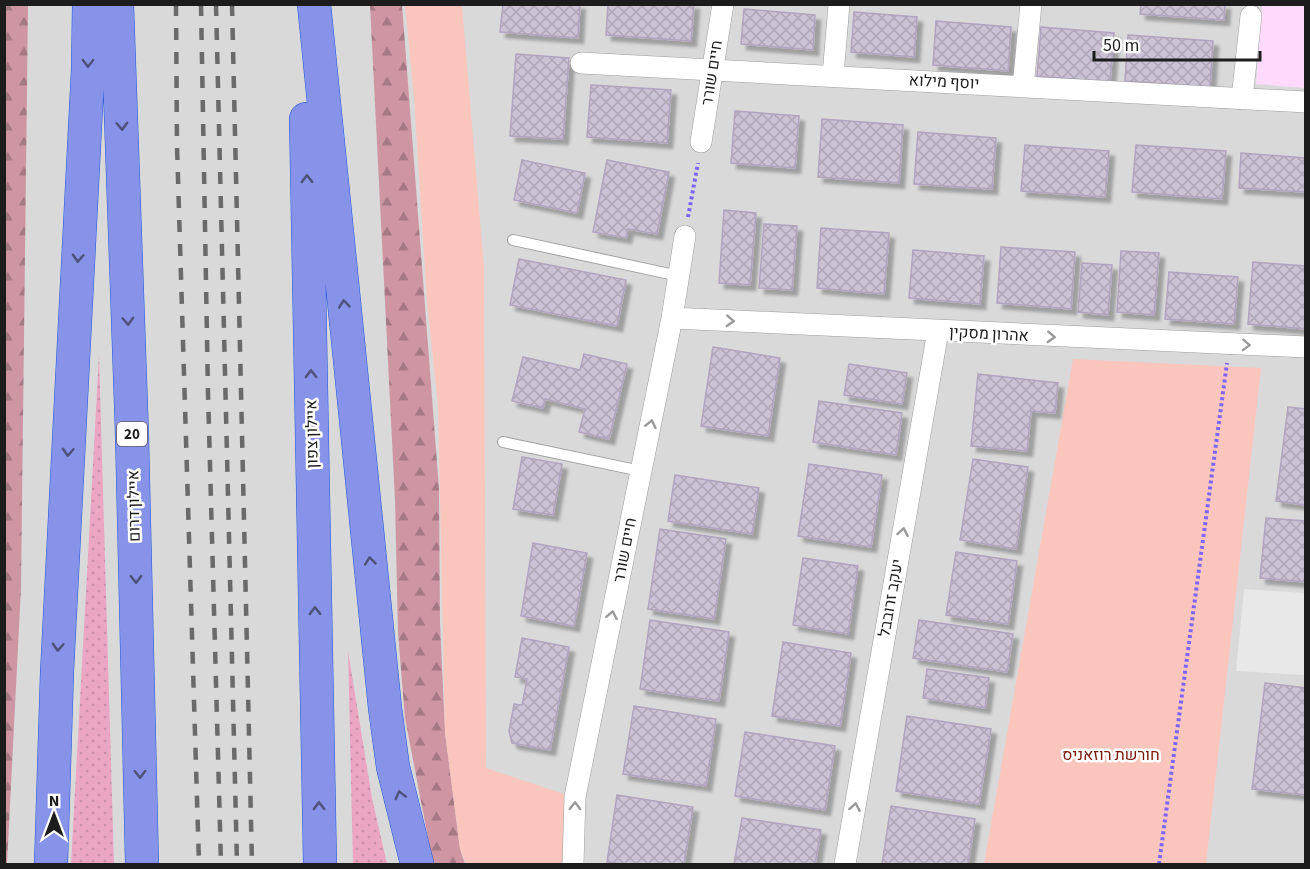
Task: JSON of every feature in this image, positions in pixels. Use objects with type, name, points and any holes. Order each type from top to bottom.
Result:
[{"type":"highway","points":[[51,864],[57,672],[88,69],[89,4]]},
{"type":"highway","name":"איילון דרום","points":[[117,4],[132,435],[142,864]]},
{"type":"highway","name":"איילון צפון","points":[[304,4],[320,864]]},
{"type":"highway","points":[[314,4],[385,708],[393,767],[417,864]]},
{"type":"street","name":"חיים שורר","points":[[701,142],[723,4]]},
{"type":"street","points":[[833,76],[839,4]]},
{"type":"street","points":[[1023,87],[1031,4]]},
{"type":"street","points":[[1242,99],[1251,16]]},
{"type":"street","name":"יוסף מילוא","points":[[582,63],[1305,102]]},
{"type":"street","name":"חיים שורר","points":[[573,864],[575,797],[672,318],[685,236]]},
{"type":"street","name":"אהרון מסקין","points":[[672,318],[1305,348]]},
{"type":"street","name":"יעקב זרובבל","points":[[845,864],[938,332]]},
{"type":"lane","points":[[513,240],[679,276]]},
{"type":"lane","points":[[503,441],[641,471]]},
{"type":"path","points":[[685,236],[701,142]]},
{"type":"path","points":[[1159,864],[1229,345]]},
{"type":"shaded area","points":[[5,5],[1305,5],[1305,864],[5,864]]},
{"type":"shaded area","points":[[1262,5],[1305,5],[1305,88],[1256,84]]},
{"type":"shaded area","points":[[99,355],[114,864],[71,864]]},
{"type":"shaded area","points":[[1244,589],[1305,593],[1305,675],[1236,671]]},
{"type":"shaded area","points":[[348,651],[372,798],[387,864],[353,864]]},
{"type":"green space","points":[[28,4],[21,588],[7,864],[5,864],[4,5]]},
{"type":"green space","points":[[370,5],[402,5],[439,489],[440,623],[445,732],[460,849],[465,864],[433,864],[405,718],[398,633],[395,500]]},
{"type":"green space","points":[[405,5],[462,5],[484,268],[486,768],[570,796],[569,864],[466,864],[460,849],[445,732],[438,405],[427,301],[414,98]]},
{"type":"green space","name":"חורשת רוזאניס","points":[[1073,359],[1261,368],[1206,864],[984,864]]},
{"type":"building","points":[[503,4],[580,4],[578,38],[500,32]]},
{"type":"building","points":[[608,4],[694,4],[691,41],[606,35]]},
{"type":"building","points":[[1141,4],[1225,4],[1224,20],[1140,14]]},
{"type":"building","points":[[744,9],[815,15],[813,50],[741,44]]},
{"type":"building","points":[[854,12],[917,17],[914,57],[851,52]]},
{"type":"building","points":[[936,21],[1011,27],[1008,71],[933,65]]},
{"type":"building","points":[[1041,27],[1114,33],[1110,82],[1037,76]]},
{"type":"building","points":[[1128,35],[1213,41],[1210,87],[1125,81]]},
{"type":"building","points":[[516,54],[569,58],[563,139],[510,136]]},
{"type":"building","points":[[591,85],[671,90],[667,143],[587,137]]},
{"type":"building","points":[[735,111],[799,116],[795,168],[731,163]]},
{"type":"building","points":[[822,119],[903,125],[899,183],[818,177]]},
{"type":"building","points":[[918,132],[996,138],[992,189],[914,184]]},
{"type":"building","points":[[1025,145],[1109,151],[1105,197],[1021,191]]},
{"type":"building","points":[[1136,145],[1226,151],[1222,199],[1132,192]]},
{"type":"building","points":[[1241,153],[1306,158],[1306,192],[1239,188]]},
{"type":"building","points":[[522,160],[585,173],[577,213],[514,200]]},
{"type":"building","points":[[607,160],[669,172],[657,234],[628,229],[626,238],[593,232]]},
{"type":"building","points":[[724,210],[756,213],[750,285],[719,283]]},
{"type":"building","points":[[764,224],[797,226],[792,290],[759,288]]},
{"type":"building","points":[[821,228],[889,233],[884,294],[817,288]]},
{"type":"building","points":[[1001,247],[1075,252],[1071,309],[997,303]]},
{"type":"building","points":[[913,250],[984,256],[980,304],[909,298]]},
{"type":"building","points":[[1121,251],[1159,253],[1154,315],[1117,312]]},
{"type":"building","points":[[519,259],[626,280],[617,326],[510,305]]},
{"type":"building","points":[[1253,262],[1306,266],[1306,329],[1248,324]]},
{"type":"building","points":[[1082,263],[1112,265],[1108,315],[1078,312]]},
{"type":"building","points":[[1169,272],[1238,277],[1234,324],[1165,319]]},
{"type":"building","points":[[713,347],[780,358],[768,436],[701,426]]},
{"type":"building","points":[[584,354],[627,364],[609,439],[579,432],[585,409],[545,399],[543,408],[512,401],[523,357],[580,370]]},
{"type":"building","points":[[849,364],[907,373],[902,404],[844,395]]},
{"type":"building","points":[[978,374],[1058,383],[1055,413],[1031,411],[1027,451],[971,446]]},
{"type":"building","points":[[819,401],[902,413],[896,455],[813,442]]},
{"type":"building","points":[[1288,407],[1306,409],[1306,505],[1276,501]]},
{"type":"building","points":[[522,457],[562,464],[553,515],[513,509]]},
{"type":"building","points":[[973,459],[1028,467],[1016,549],[960,540]]},
{"type":"building","points":[[809,464],[882,475],[871,547],[798,536]]},
{"type":"building","points":[[675,475],[759,488],[752,534],[668,521]]},
{"type":"building","points":[[1266,518],[1306,521],[1306,582],[1260,578]]},
{"type":"building","points":[[660,529],[726,539],[714,619],[648,609]]},
{"type":"building","points":[[533,543],[587,553],[574,626],[521,616]]},
{"type":"building","points":[[956,552],[1017,561],[1008,624],[946,615]]},
{"type":"building","points":[[803,558],[858,566],[848,634],[793,625]]},
{"type":"building","points":[[650,620],[729,632],[719,701],[640,689]]},
{"type":"building","points":[[919,620],[1013,634],[1007,672],[913,658]]},
{"type":"building","points":[[522,638],[569,647],[550,750],[512,743],[509,731],[514,704],[522,705],[527,679],[515,677]]},
{"type":"building","points":[[783,642],[851,653],[840,726],[772,716]]},
{"type":"building","points":[[927,669],[989,678],[985,708],[923,698]]},
{"type":"building","points":[[1265,683],[1306,688],[1306,795],[1252,789]]},
{"type":"building","points":[[634,706],[716,719],[706,786],[623,774]]},
{"type":"building","points":[[907,716],[991,729],[979,804],[896,791]]},
{"type":"building","points":[[745,732],[835,746],[825,810],[735,796]]},
{"type":"building","points":[[617,795],[693,807],[684,864],[607,862]]},
{"type":"building","points":[[891,806],[975,819],[968,864],[882,864]]},
{"type":"building","points":[[742,818],[821,830],[815,864],[734,864]]},
{"type":"railway","points":[[176,4],[177,146],[199,864]]},
{"type":"railway","points":[[201,4],[208,393],[221,864]]},
{"type":"railway","points":[[216,4],[237,864]]},
{"type":"railway","points":[[232,4],[252,864]]}]
